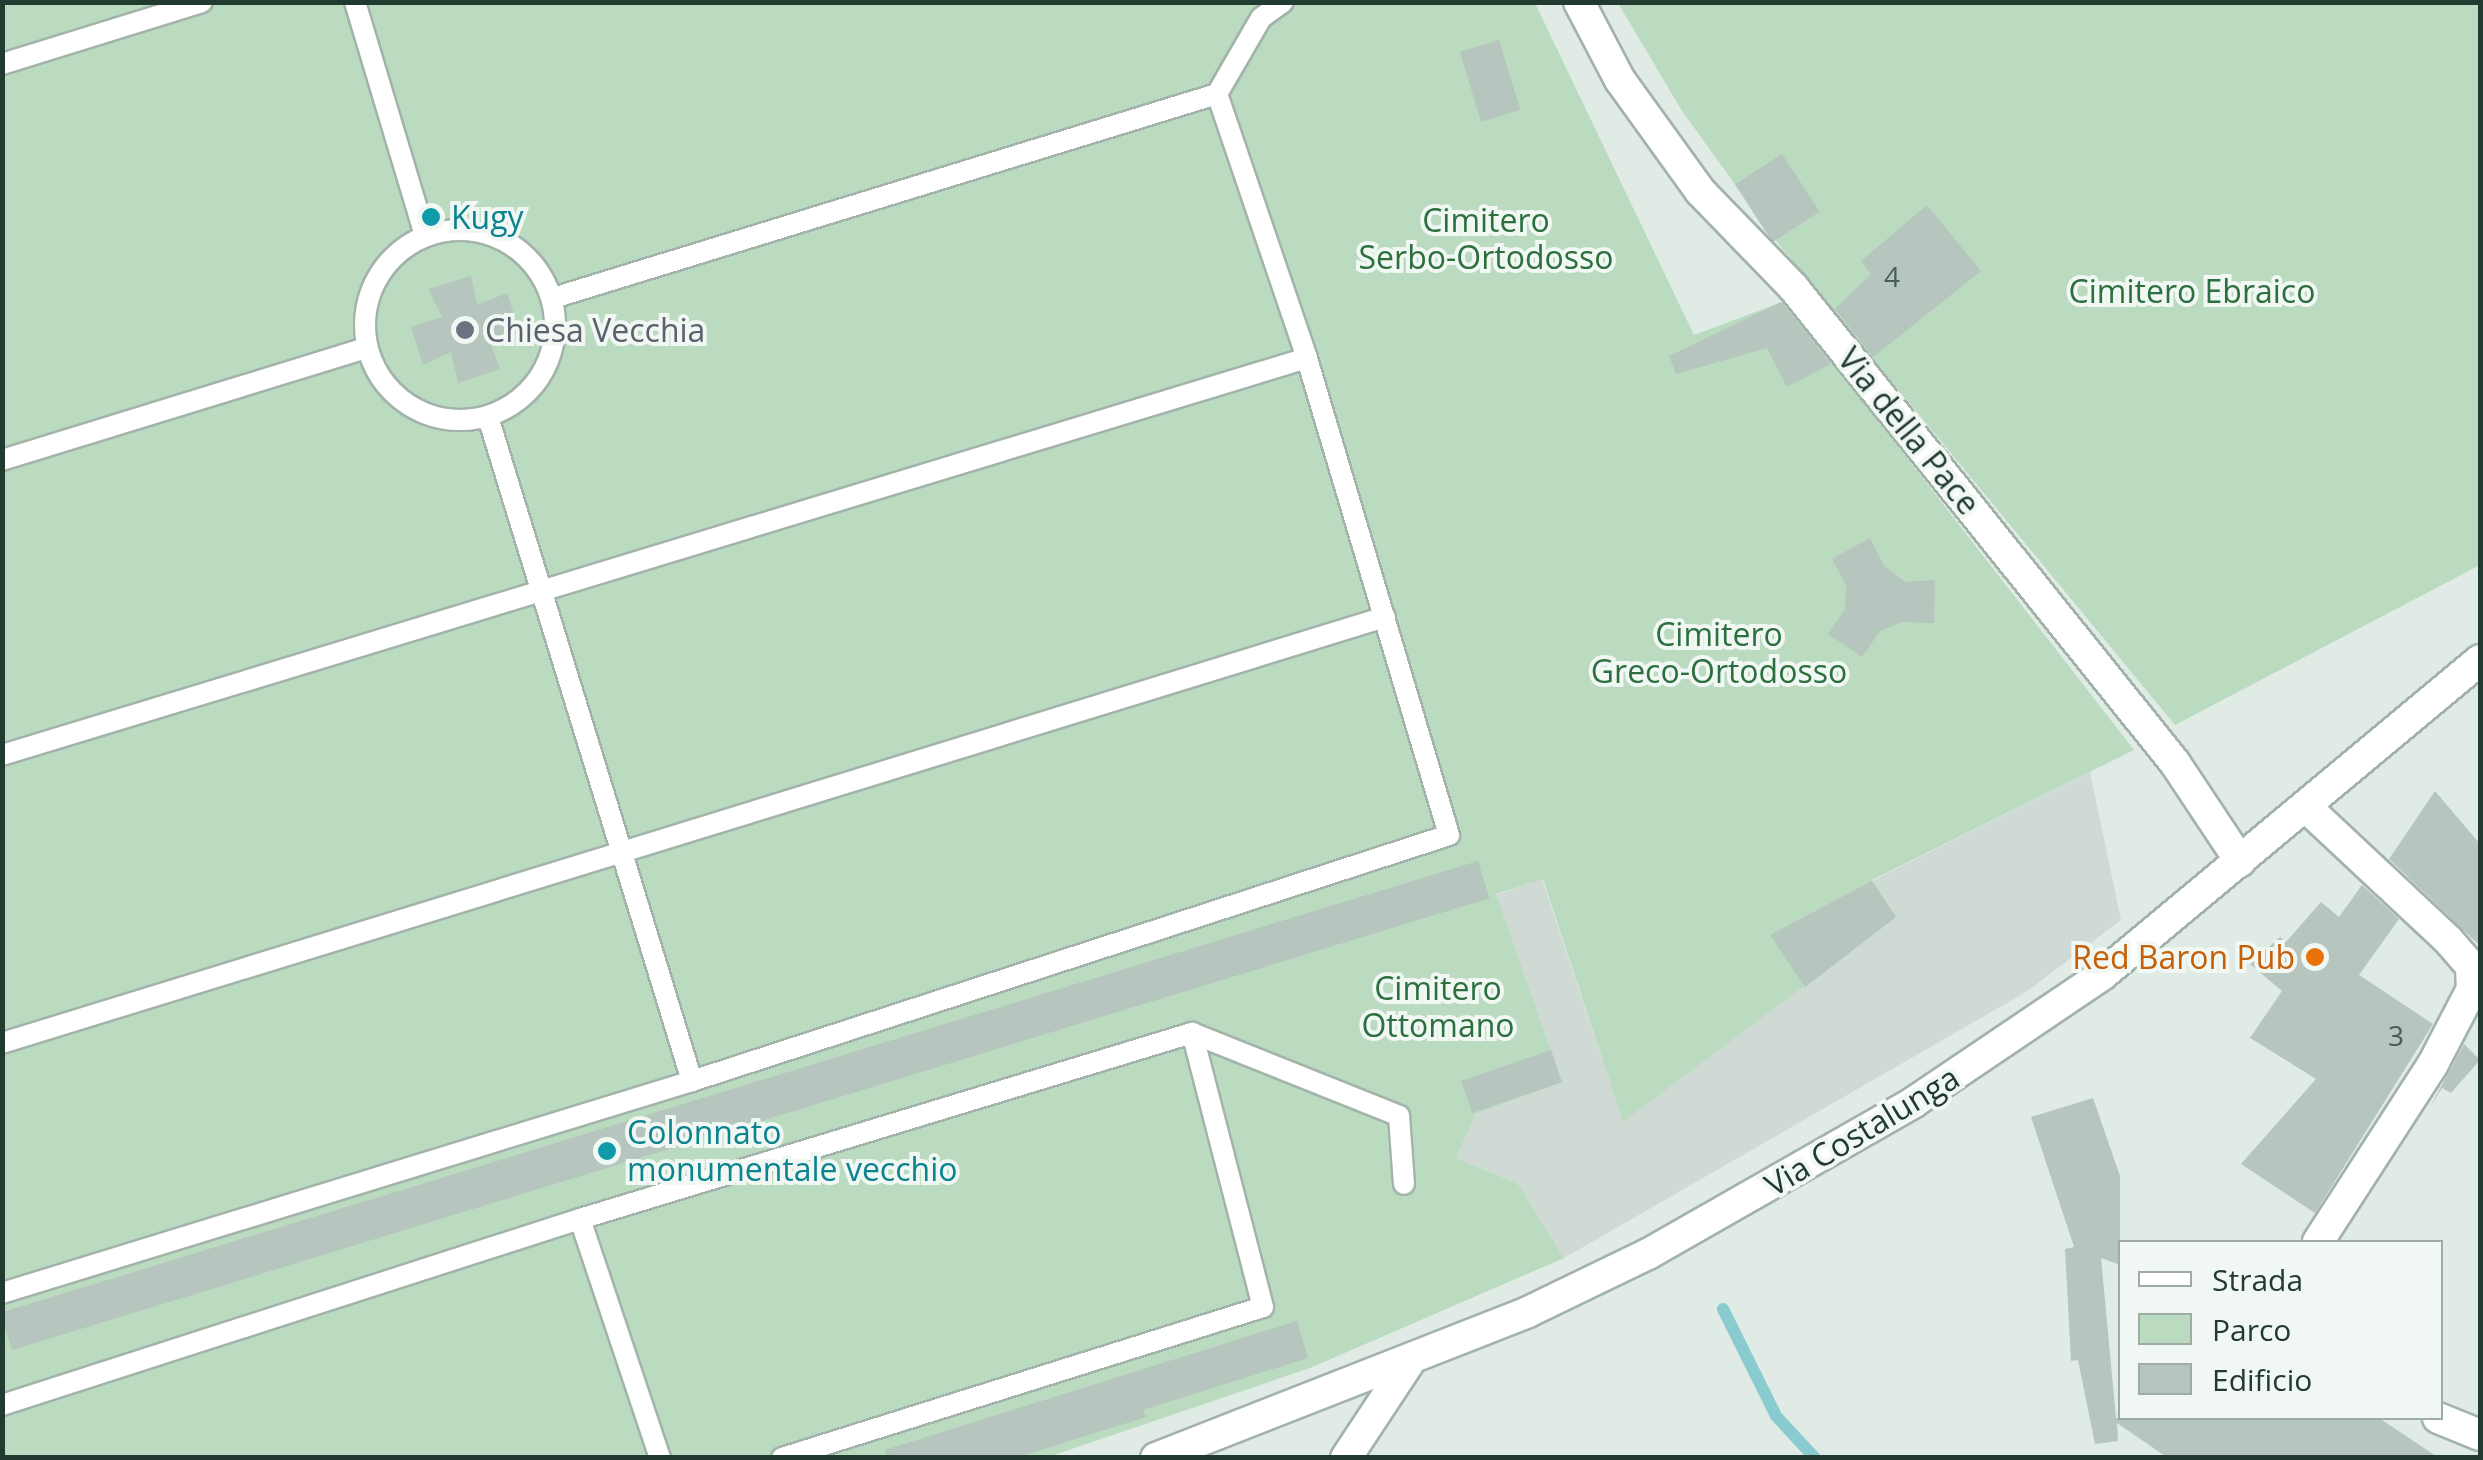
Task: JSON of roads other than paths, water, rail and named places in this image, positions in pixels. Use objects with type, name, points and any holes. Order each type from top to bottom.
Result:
[{"type":"street","name":"Via della Pace","points":[[1579,2],[1620,80],[1700,191],[1806,302],[2175,763],[2240,861]]},
{"type":"street","name":"Via Costalunga","points":[[1156,1458],[1408,1364],[1648,1254],[1914,1102],[2102,975],[2480,660]]},
{"type":"street","points":[[2306,807],[2449,941],[2471,966],[2472,989],[2433,1064],[2319,1240]]},
{"type":"street","points":[[1346,1458],[1408,1364]]},
{"type":"street","points":[[2443,1420],[2480,1435]]},
{"type":"lane","points":[[2,64],[202,2]]},
{"type":"lane","points":[[356,2],[425,236]]},
{"type":"lane","points":[[553,298],[1216,94],[1252,30],[1283,2]]},
{"type":"lane","points":[[2,1294],[692,1081],[1449,834],[1307,358],[1216,94]]},
{"type":"lane","points":[[450,229],[496,236],[533,262],[553,298],[554,348],[538,383],[488,418],[447,420],[414,409],[384,384],[367,348],[365,319],[375,282],[394,256],[425,236],[450,229]]},
{"type":"lane","points":[[2,460],[367,348]]},
{"type":"lane","points":[[2,755],[1307,358]]},
{"type":"lane","points":[[488,418],[692,1081]]},
{"type":"lane","points":[[2,1043],[1384,617]]},
{"type":"lane","points":[[782,1458],[1264,1307],[1192,1034]]},
{"type":"lane","points":[[2,1405],[580,1219],[1192,1034],[1399,1116],[1404,1184]]},
{"type":"lane","points":[[580,1219],[660,1458]]},
{"type":"waterway","points":[[1723,1309],[1776,1416],[1815,1458]]},
{"type":"place","name":"Kugy","points":[[431,217]]},
{"type":"place","name":"Chiesa Vecchia","points":[[465,330]]},
{"type":"place","name":"Red Baron Pub","points":[[2315,957]]},
{"type":"place","name":"Colonnato monumentale vecchio","points":[[607,1151]]},
{"type":"park label","name":"Cimitero Serbo-Ortodosso","points":[[1486,240]]},
{"type":"park label","name":"Cimitero Ebraico","points":[[2192,291]]},
{"type":"park label","name":"Cimitero Greco-Ortodosso","points":[[1719,654]]},
{"type":"park label","name":"Cimitero Ottomano","points":[[1438,1008]]}]
